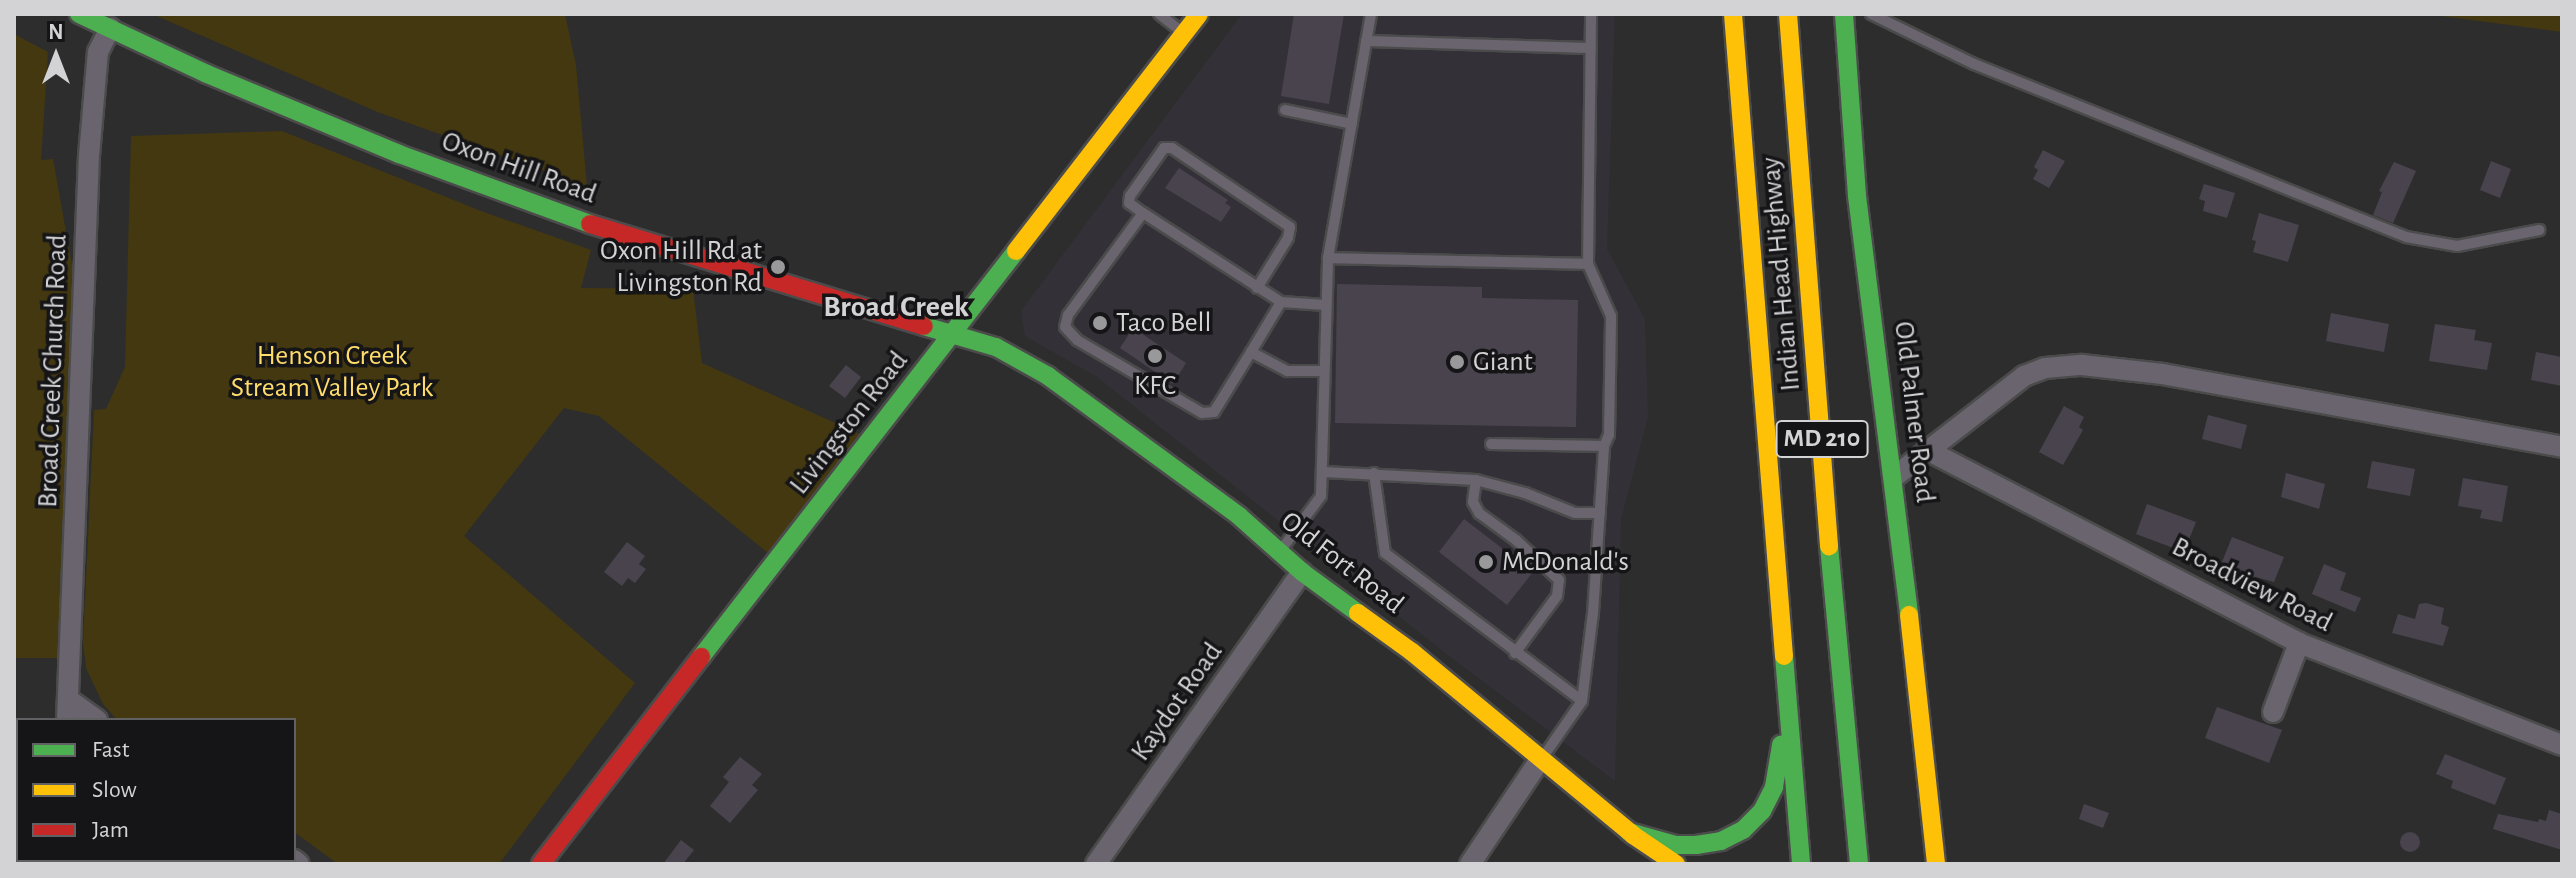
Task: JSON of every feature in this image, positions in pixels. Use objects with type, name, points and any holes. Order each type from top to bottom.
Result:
[{"type":"main road","name":"Oxon Hill Road","points":[[79,14],[207,74],[399,154],[621,235],[825,298],[955,332]]},
{"type":"main road","name":"Livingston Road","points":[[541,864],[1199,14]]},
{"type":"main road","name":"Indian Head Highway","points":[[1733,14],[1801,864]]},
{"type":"main road","name":"Indian Head Highway","points":[[1788,14],[1815,328],[1834,623],[1859,864]]},
{"type":"main road","name":"Old Palmer Road","points":[[1844,14],[1857,196],[1894,477],[1936,864]]},
{"type":"main road","name":"Old Fort Road","points":[[955,332],[996,347],[1048,376],[1239,516],[1302,572],[1412,652],[1629,832],[1676,864]]},
{"type":"main road","points":[[1629,832],[1676,845],[1721,841],[1743,830],[1762,811],[1774,787],[1780,757],[1786,659]]},
{"type":"street","name":"Broad Creek Church Road","points":[[67,718],[89,156],[98,52],[110,28]]},
{"type":"street","points":[[1894,477],[2024,376],[2045,368],[2082,365],[2162,374],[2562,447]]},
{"type":"street","name":"Broadview Road","points":[[1927,450],[2299,643],[2562,745]]},
{"type":"street","name":"Kaydot Road","points":[[1096,864],[1302,572]]},
{"type":"street","points":[[2273,712],[2299,643]]},
{"type":"street","points":[[68,699],[94,718]]},
{"type":"street","points":[[1470,864],[1540,760]]},
{"type":"lane","points":[[1159,14],[1185,34]]},
{"type":"lane","points":[[1280,552],[1321,496],[1328,258],[1371,14]]},
{"type":"lane","points":[[1540,760],[1582,701],[1593,613],[1604,446],[1609,435],[1611,316],[1588,264],[1591,14]]},
{"type":"lane","points":[[1871,14],[1974,64],[2406,237],[2457,246],[2539,230]]},
{"type":"lane","points":[[1366,41],[1591,48]]},
{"type":"lane","points":[[1285,110],[1352,124]]},
{"type":"lane","points":[[1257,288],[1288,238],[1290,227],[1172,148],[1164,148],[1130,196],[1129,203],[1257,288],[1281,302],[1326,305]]},
{"type":"lane","points":[[1143,213],[1068,315],[1065,327],[1077,340],[1202,413],[1214,412],[1281,302]]},
{"type":"lane","points":[[1328,258],[1588,264]]},
{"type":"lane","points":[[1251,352],[1287,371],[1324,371]]},
{"type":"lane","points":[[1491,444],[1604,446]]},
{"type":"lane","points":[[1324,472],[1476,480],[1525,493],[1575,513],[1600,513]]},
{"type":"lane","points":[[1374,473],[1385,553],[1582,701]]},
{"type":"lane","points":[[1476,480],[1473,502],[1479,513],[1535,555],[1559,580],[1557,596],[1515,653]]},
{"type":"shaded area","points":[[1242,14],[1615,14],[1607,249],[1645,319],[1648,417],[1621,519],[1615,781],[1448,655],[1097,377],[1025,336],[1021,311]]},
{"type":"green space","points":[[152,14],[565,14],[576,65],[587,186],[380,113]]},
{"type":"green space","points":[[2426,14],[2562,14],[2562,32]]},
{"type":"green space","points":[[14,34],[48,52],[41,160],[53,159],[74,277],[65,658],[14,658]]},
{"type":"green space","name":"Henson Creek Stream Valley Park","points":[[282,131],[481,211],[591,250],[581,288],[693,289],[702,363],[862,435],[768,553],[599,416],[564,408],[464,536],[635,683],[499,864],[338,864],[296,833],[296,718],[115,718],[103,704],[86,668],[83,643],[94,410],[106,409],[125,367],[131,136]]},
{"type":"green space","points":[[84,862],[268,862],[268,864]]},
{"type":"building","points":[[1294,14],[1344,14],[1329,104],[1281,96]]},
{"type":"building","points":[[2043,150],[2065,161],[2049,188],[2033,179],[2038,170],[2034,167]]},
{"type":"building","points":[[2491,161],[2511,169],[2500,198],[2480,190]]},
{"type":"building","points":[[2394,162],[2416,171],[2393,223],[2373,215],[2382,192],[2379,191]]},
{"type":"building","points":[[1179,168],[1228,200],[1225,203],[1231,207],[1221,222],[1165,188]]},
{"type":"building","points":[[2204,184],[2235,193],[2227,218],[2203,211],[2205,201],[2199,199]]},
{"type":"building","points":[[2259,213],[2299,225],[2288,262],[2253,252],[2256,241],[2252,240]]},
{"type":"building","name":"Giant","points":[[1337,284],[1482,287],[1482,298],[1578,300],[1576,427],[1335,423]]},
{"type":"building","points":[[2331,313],[2389,324],[2384,352],[2326,341]]},
{"type":"building","points":[[2435,324],[2476,330],[2474,340],[2492,343],[2487,370],[2429,361]]},
{"type":"building","points":[[1133,328],[1186,363],[1173,384],[1120,348]]},
{"type":"building","points":[[2536,352],[2562,357],[2562,386],[2531,380]]},
{"type":"building","points":[[846,365],[861,377],[845,398],[829,386]]},
{"type":"building","points":[[2064,406],[2084,417],[2079,427],[2083,430],[2063,465],[2039,452]]},
{"type":"building","points":[[2208,415],[2247,425],[2241,449],[2202,439]]},
{"type":"building","points":[[2372,461],[2415,469],[2410,496],[2367,488]]},
{"type":"building","points":[[2286,473],[2325,484],[2319,509],[2281,497]]},
{"type":"building","points":[[2463,478],[2508,486],[2502,522],[2480,518],[2482,510],[2458,506]]},
{"type":"building","points":[[2147,504],[2196,522],[2184,552],[2136,534]]},
{"type":"building","name":"McDonald's","points":[[1464,519],[1533,572],[1507,605],[1439,552]]},
{"type":"building","points":[[2232,537],[2284,557],[2274,582],[2233,571],[2235,567],[2222,562]]},
{"type":"building","points":[[627,542],[645,556],[639,564],[646,569],[635,583],[628,578],[622,586],[604,572]]},
{"type":"building","points":[[2324,564],[2346,573],[2340,590],[2361,598],[2355,612],[2312,594]]},
{"type":"building","points":[[2419,604],[2444,608],[2441,624],[2449,627],[2443,646],[2392,633],[2398,614],[2415,619]]},
{"type":"building","points":[[2217,707],[2282,730],[2269,763],[2205,738]]},
{"type":"building","points":[[2445,754],[2506,778],[2495,805],[2451,788],[2453,781],[2436,774]]},
{"type":"building","points":[[740,757],[762,774],[752,785],[758,790],[730,823],[710,806],[729,782],[723,777]]},
{"type":"building","points":[[2084,804],[2109,813],[2103,828],[2079,819]]},
{"type":"building","points":[[2549,810],[2562,814],[2562,850],[2493,829],[2498,814],[2538,822],[2539,819],[2546,821]]},
{"type":"building","points":[[2406,832],[2414,832],[2420,842],[2414,852],[2406,852],[2400,846],[2400,838]]},
{"type":"building","points":[[681,840],[694,850],[683,864],[663,864]]},
{"type":"traffic: fast","points":[[79,14],[207,74],[399,154],[590,224]]},
{"type":"traffic: fast","points":[[1844,14],[1857,196],[1909,615]]},
{"type":"traffic: fast","points":[[701,657],[1016,251]]},
{"type":"traffic: fast","points":[[924,326],[996,347],[1048,376],[1239,516],[1302,572],[1358,613]]},
{"type":"traffic: fast","points":[[1829,546],[1859,864]]},
{"type":"traffic: fast","points":[[1784,656],[1801,864]]},
{"type":"traffic: fast","points":[[1629,832],[1676,845],[1696,845],[1721,841],[1743,830],[1762,811],[1774,787],[1781,745]]},
{"type":"traffic: slow","points":[[1016,251],[1199,14]]},
{"type":"traffic: slow","points":[[1733,14],[1784,656]]},
{"type":"traffic: slow","points":[[1788,14],[1829,546]]},
{"type":"traffic: slow","points":[[1358,613],[1412,652],[1633,835],[1676,864]]},
{"type":"traffic: slow","points":[[1909,615],[1936,864]]},
{"type":"traffic: jam","points":[[590,224],[924,326]]},
{"type":"traffic: jam","points":[[541,864],[701,657]]},
{"type":"place","name":"Oxon Hill Rd at Livingston Rd","points":[[778,267]]},
{"type":"place","name":"Taco Bell","points":[[1100,323]]},
{"type":"place","name":"KFC","points":[[1155,356]]},
{"type":"place","name":"Giant","points":[[1457,362]]},
{"type":"place","name":"McDonald's","points":[[1486,562]]},
{"type":"district","name":"Broad Creek","points":[[896,307]]}]
